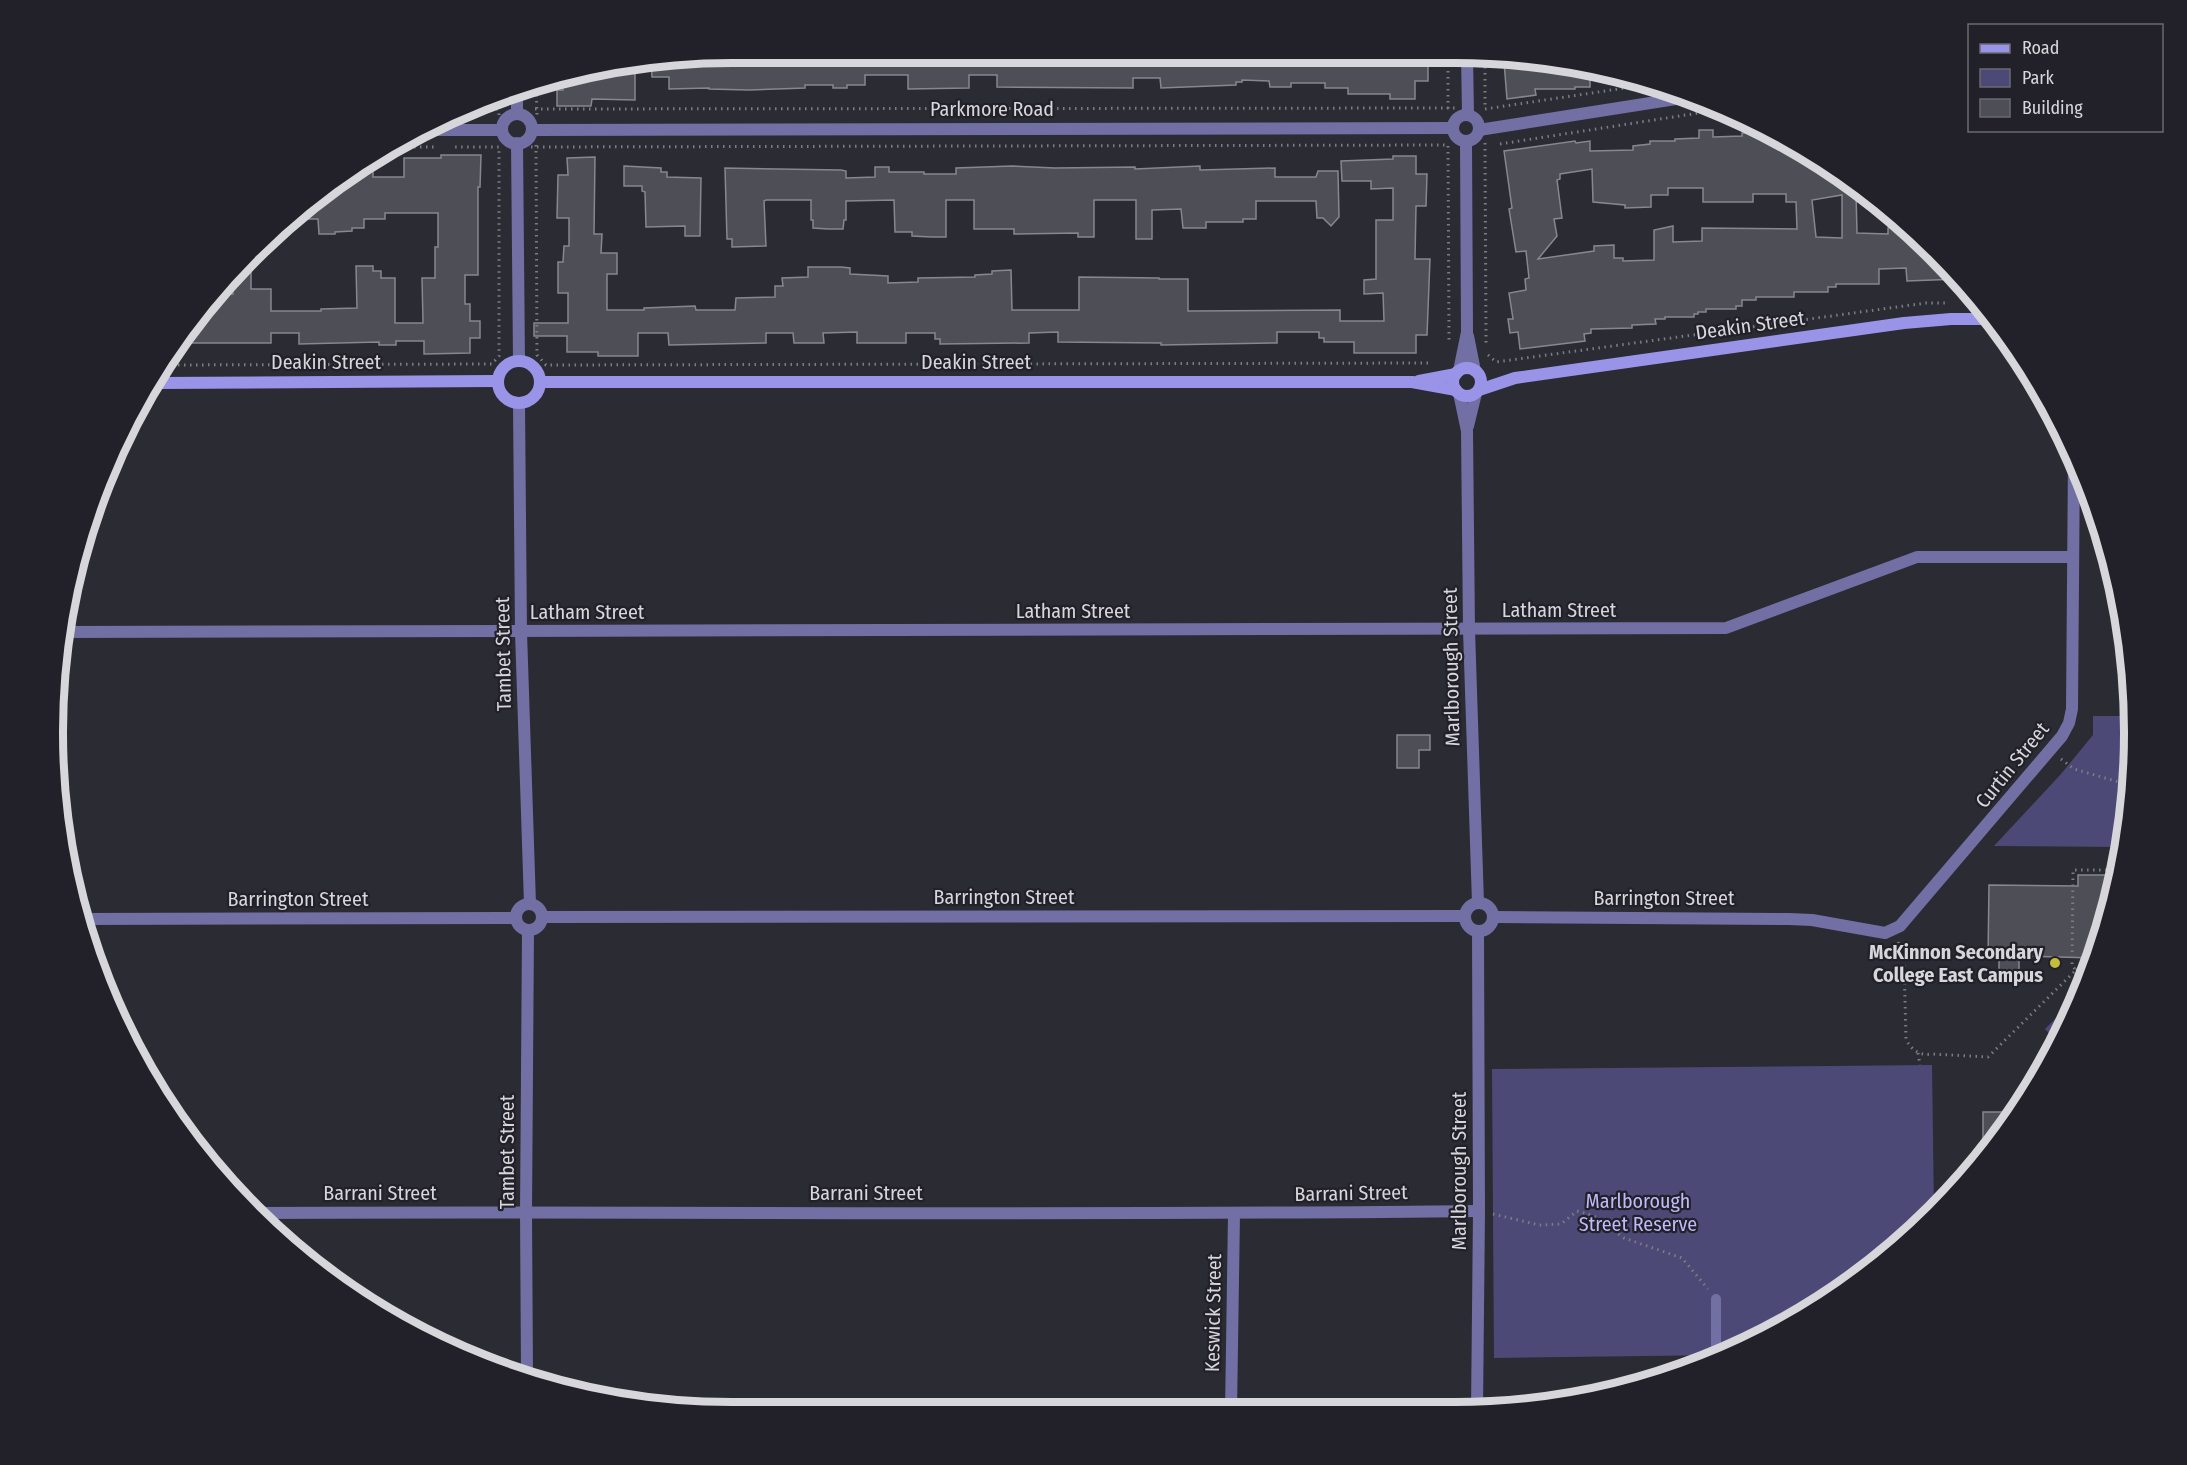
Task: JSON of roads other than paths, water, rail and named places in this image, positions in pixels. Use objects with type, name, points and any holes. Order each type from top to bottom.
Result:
[{"type":"street","points":[[1467,63],[1467,112]]},
{"type":"street","points":[[517,99],[517,112]]},
{"type":"street","points":[[1467,112],[1455,120],[1452,128],[1458,139],[1466,141],[1473,139],[1482,128],[1672,100]]},
{"type":"street","points":[[517,112],[526,117],[535,130],[525,141],[517,143],[505,138],[502,130],[508,117],[517,112]]},
{"type":"street","points":[[1467,112],[1482,128]]},
{"type":"street","name":"Parkmore Road","points":[[535,130],[1452,128]]},
{"type":"street","points":[[440,130],[502,130]]},
{"type":"street","points":[[1466,141],[1467,332],[1454,382],[1458,392],[1467,396],[1477,391],[1481,382],[1467,332]]},
{"type":"street","points":[[517,143],[519,361]]},
{"type":"street","name":"Deakin Street","points":[[1477,391],[1515,378],[1904,323],[1981,319]]},
{"type":"street","points":[[519,361],[527,362],[534,367],[539,374],[540,382],[535,397],[519,404],[503,397],[498,390],[497,381],[504,366],[519,361]]},
{"type":"street","points":[[1458,372],[1467,368],[1477,372]]},
{"type":"street","name":"Deakin Street","points":[[540,382],[1412,382],[1458,372]]},
{"type":"street","name":"Deakin Street","points":[[1477,372],[1515,378]]},
{"type":"street","name":"Deakin Street","points":[[163,382],[497,381]]},
{"type":"street","name":"Deakin Street","points":[[1412,382],[1458,392]]},
{"type":"street","name":"Marlborough Street","points":[[1467,431],[1477,391]]},
{"type":"street","name":"Marlborough Street","points":[[1458,392],[1467,431],[1469,630],[1478,903]]},
{"type":"street","name":"Tambet Street","points":[[519,404],[520,632],[530,904]]},
{"type":"street","name":"Curtin Street","points":[[1834,925],[1885,933],[1894,931],[1920,904],[2049,752],[2069,723],[2072,709],[2074,478]]},
{"type":"street","name":"Latham Street","points":[[71,632],[1726,628],[1917,557],[2073,558]]},
{"type":"street","points":[[1478,903],[1490,908],[1493,917],[1487,928],[1478,931],[1467,924],[1465,916],[1469,906],[1478,903]]},
{"type":"street","points":[[530,904],[538,907],[542,917],[539,925],[528,930],[520,926],[516,918],[518,909],[530,904]]},
{"type":"street","name":"Barrington Street","points":[[542,917],[1465,916]]},
{"type":"street","name":"Barrington Street","points":[[1493,917],[1789,919],[1834,925]]},
{"type":"street","name":"Barrington Street","points":[[90,919],[516,918]]},
{"type":"street","name":"Tambet Street","points":[[527,1369],[528,930]]},
{"type":"street","name":"Marlborough Street","points":[[1477,1401],[1478,931]]},
{"type":"street","name":"Barrani Street","points":[[266,1213],[1234,1214],[1479,1211]]},
{"type":"street","name":"Keswick Street","points":[[1231,1402],[1234,1214]]},
{"type":"lane","points":[[1716,1299],[1716,1349]]},
{"type":"place","name":"McKinnon Secondary College East Campus","points":[[2055,963]]},
{"type":"park label","name":"Marlborough Street Reserve","points":[[1638,1212]]}]
